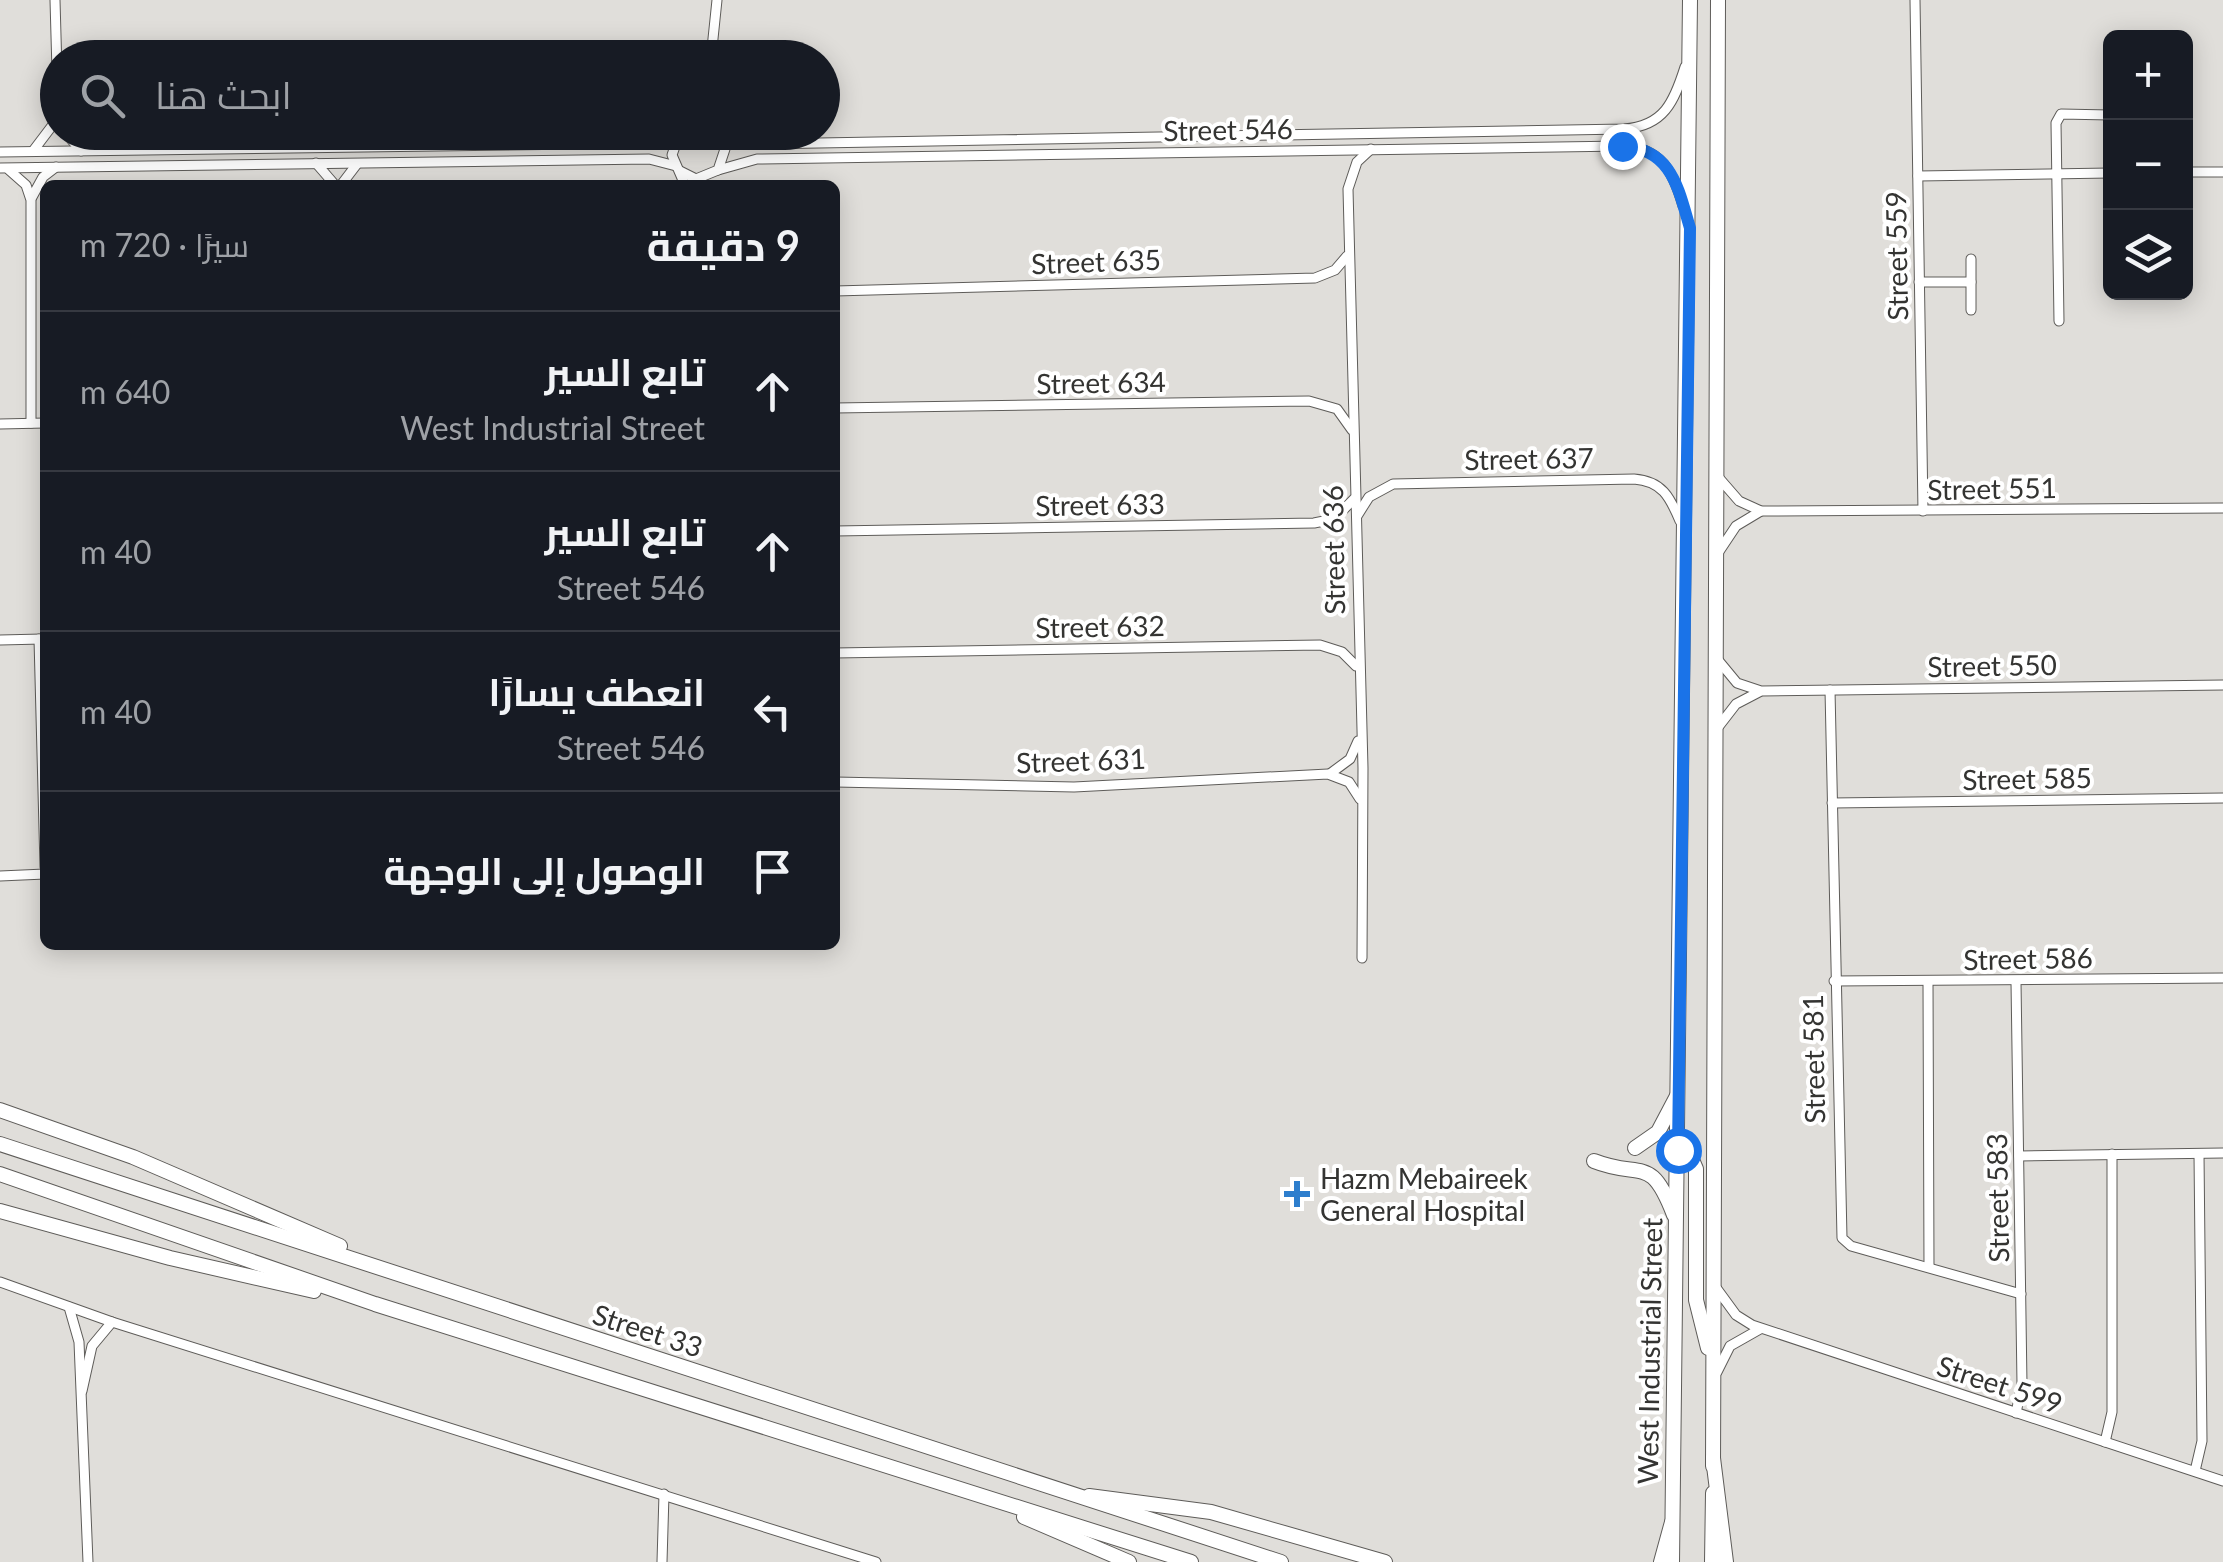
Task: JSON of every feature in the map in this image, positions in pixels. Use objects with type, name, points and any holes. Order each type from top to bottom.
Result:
[{"type":"main road","name":"West Industrial Street","points":[[1672,1562],[1676,1220],[1683,1156],[1680,1092],[1690,0]]},
{"type":"main road","points":[[1712,1562],[1718,0]]},
{"type":"main road","points":[[1635,1148],[1658,1132],[1680,1092]]},
{"type":"main road","points":[[0,1110],[190,1180],[390,1270]]},
{"type":"main road","name":"Street 33","points":[[0,1144],[1067,1496],[1281,1562]]},
{"type":"main road","points":[[1712,1154],[1683,1156],[1696,1300],[1712,1361]]},
{"type":"main road","points":[[1594,1161],[1649,1174],[1664,1190],[1676,1220]]},
{"type":"main road","name":"Street 33","points":[[0,1174],[376,1304],[1191,1562]]},
{"type":"main road","points":[[0,1210],[204,1266],[376,1304]]},
{"type":"main road","points":[[1713,1458],[1726,1562]]},
{"type":"main road","points":[[1067,1496],[1211,1512],[1385,1562]]},
{"type":"main road","points":[[998,1502],[1046,1528],[1129,1562]]},
{"type":"main road","points":[[1660,1562],[1672,1522]]},
{"type":"street","points":[[55,0],[56,40]]},
{"type":"street","points":[[713,40],[717,0]]},
{"type":"street","name":"Street 559","points":[[1915,0],[1923,511]]},
{"type":"street","name":"Street 546","points":[[840,143],[1638,128],[1651,124],[1671,106],[1690,50]]},
{"type":"street","points":[[2058,321],[2058,118],[2103,116]]},
{"type":"street","points":[[33,152],[40,142]]},
{"type":"street","name":"Street 546","points":[[678,169],[696,178],[757,159],[1636,146],[1660,158],[1669,168],[1690,228]]},
{"type":"street","points":[[0,152],[153,150]]},
{"type":"street","points":[[672,150],[682,180]]},
{"type":"street","points":[[710,180],[725,150]]},
{"type":"street","name":"Street 636","points":[[1362,958],[1349,180],[1357,162],[1371,150]]},
{"type":"street","points":[[0,168],[649,159],[678,169]]},
{"type":"street","points":[[343,180],[358,163]]},
{"type":"street","points":[[316,164],[333,180]]},
{"type":"street","points":[[42,180],[57,167]]},
{"type":"street","points":[[0,168],[21,179],[31,200]]},
{"type":"street","points":[[2193,172],[2223,172]]},
{"type":"street","points":[[1918,176],[2103,173]]},
{"type":"street","points":[[32,423],[31,200],[40,182]]},
{"type":"street","name":"Street 635","points":[[840,291],[1315,278],[1335,270],[1349,254]]},
{"type":"street","points":[[1971,260],[1971,310]]},
{"type":"street","points":[[1919,282],[1971,282]]},
{"type":"street","points":[[31,391],[40,390]]},
{"type":"street","name":"Street 634","points":[[840,408],[1319,402],[1344,416],[1353,432]]},
{"type":"street","points":[[0,424],[40,423]]},
{"type":"street","points":[[1717,473],[1739,502],[1761,511]]},
{"type":"street","name":"Street 637","points":[[1356,519],[1370,496],[1393,484],[1634,479],[1666,492],[1686,536]]},
{"type":"street","name":"Street 633","points":[[840,531],[1314,524],[1343,513],[1355,496]]},
{"type":"street","name":"Street 551","points":[[1761,511],[2223,508]]},
{"type":"street","points":[[1714,563],[1736,526],[1761,511]]},
{"type":"street","points":[[0,640],[40,639]]},
{"type":"street","name":"Street 632","points":[[840,653],[1320,645],[1342,652],[1358,668]]},
{"type":"street","points":[[1714,652],[1737,683],[1761,691]]},
{"type":"street","name":"Street 550","points":[[1761,691],[2223,685]]},
{"type":"street","name":"Street 581","points":[[1830,690],[1842,1238],[1850,1246],[2021,1294]]},
{"type":"street","points":[[1713,741],[1726,714],[1761,691]]},
{"type":"street","points":[[1328,774],[1350,759],[1360,734]]},
{"type":"street","points":[[1328,774],[1349,782],[1360,801]]},
{"type":"street","name":"Street 631","points":[[840,782],[1074,787],[1328,774]]},
{"type":"street","name":"Street 585","points":[[1832,804],[2223,798]]},
{"type":"street","points":[[0,876],[40,872]]},
{"type":"street","name":"Street 586","points":[[1834,981],[2223,978]]},
{"type":"street","points":[[1928,982],[1928,1268]]},
{"type":"street","name":"Street 583","points":[[2016,982],[2022,1384],[2016,1413]]},
{"type":"street","points":[[2019,1156],[2223,1153]]},
{"type":"street","points":[[2105,1442],[2112,1412],[2112,1154]]},
{"type":"street","points":[[2194,1471],[2202,1442],[2199,1154]]},
{"type":"street","name":"Street 599","points":[[1711,1278],[1736,1316],[1763,1328],[2223,1481]]},
{"type":"street","points":[[0,1282],[112,1322],[876,1562]]},
{"type":"street","points":[[69,1306],[78,1334],[88,1562]]},
{"type":"street","points":[[82,1394],[92,1346],[112,1322]]},
{"type":"street","points":[[1712,1384],[1730,1346],[1763,1328]]},
{"type":"street","points":[[662,1562],[664,1494]]},
{"type":"place","name":"Hazm Mebaireek General Hospital","points":[[1297,1194]]},
{"type":"route","points":[[1622,146],[1649,151],[1669,168],[1690,228],[1678,1150]]}]
